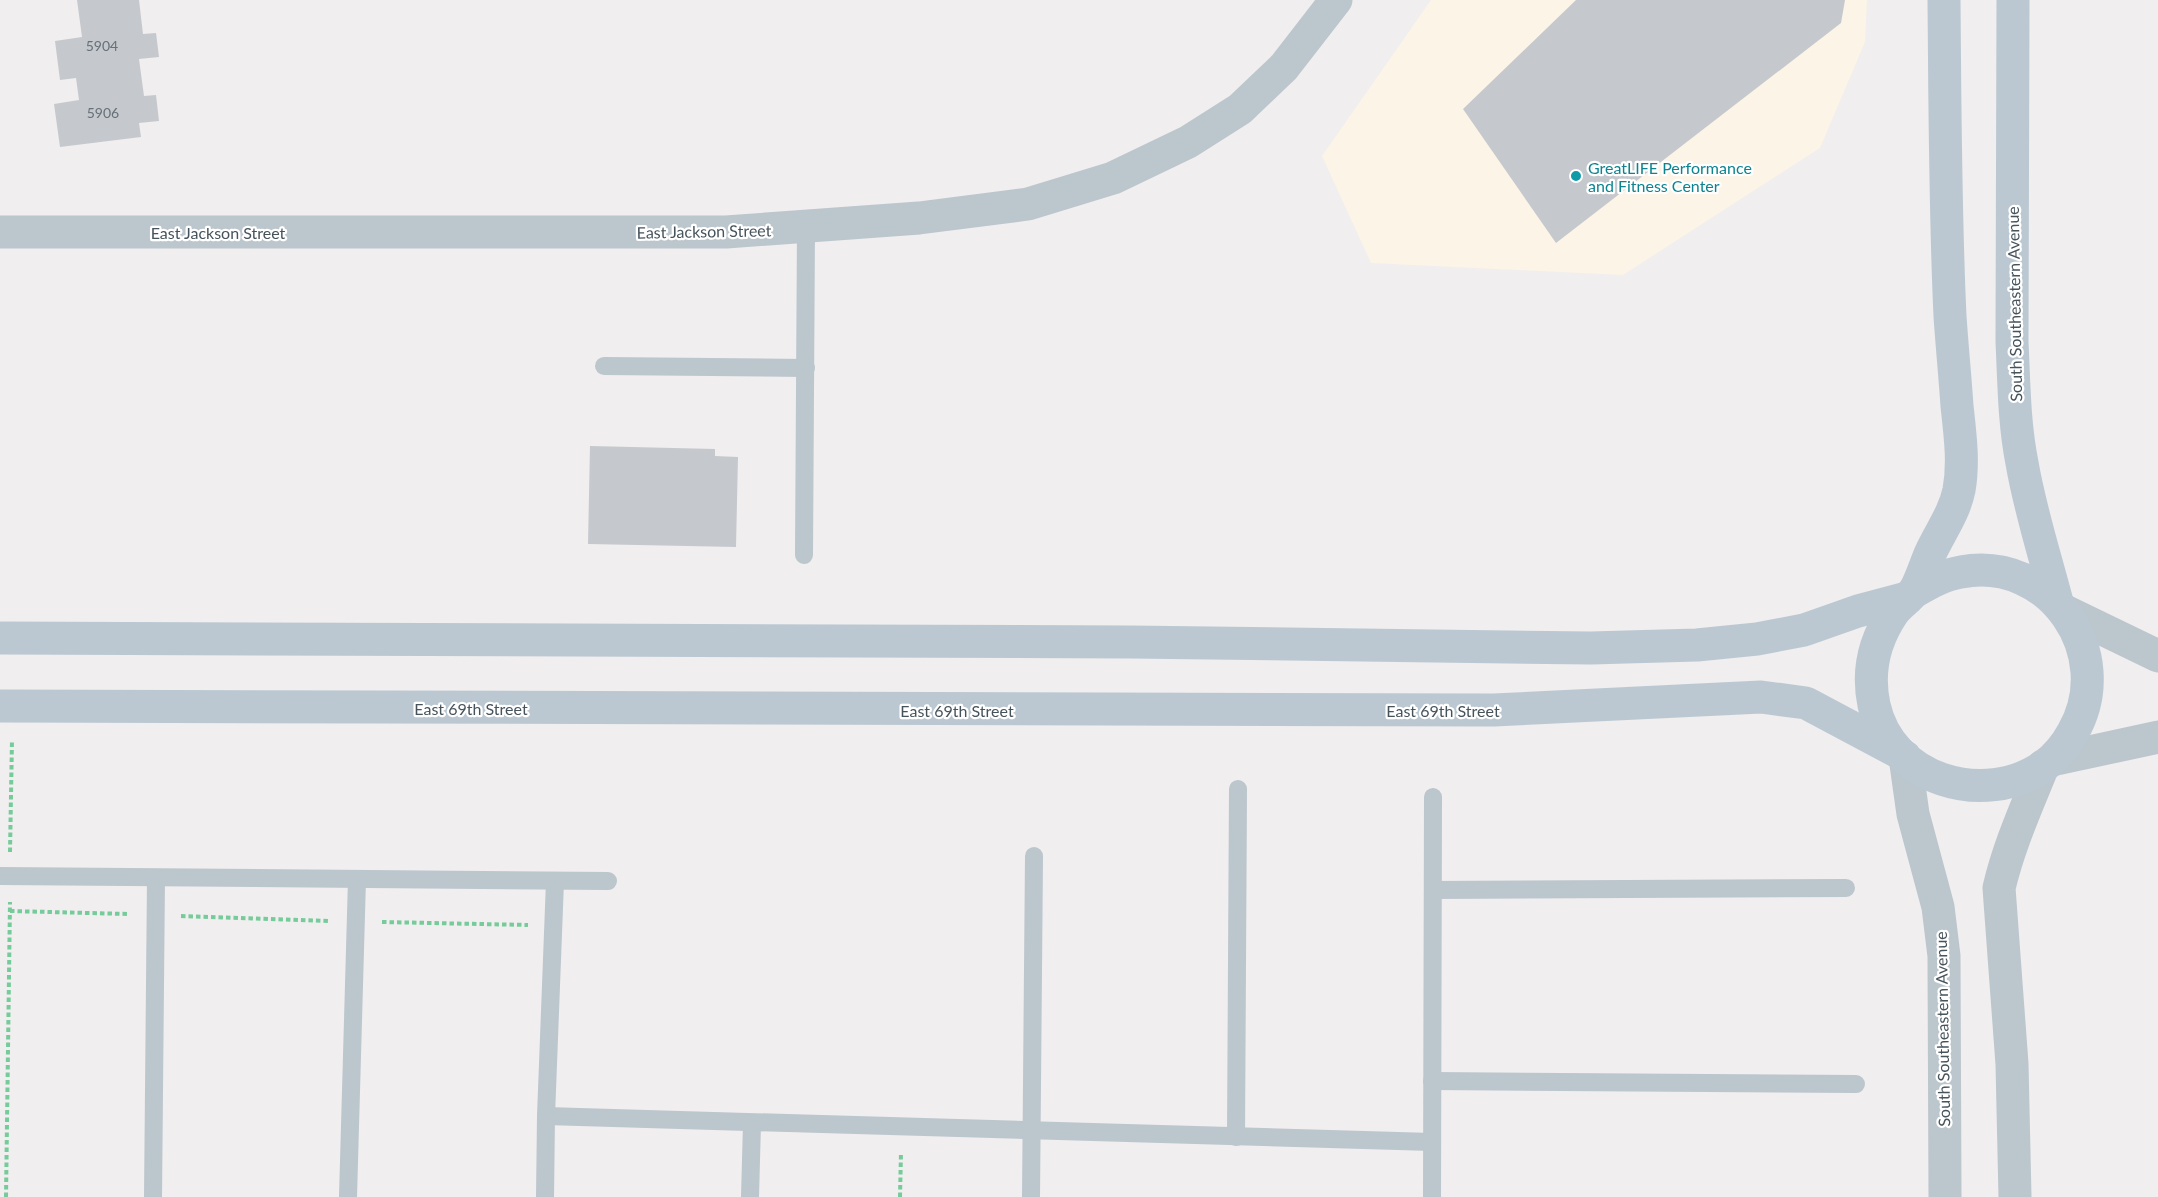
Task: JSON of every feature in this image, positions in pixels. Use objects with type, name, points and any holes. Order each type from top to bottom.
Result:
[{"type":"main road","points":[[0,638],[1106,642],[1603,647],[1697,645],[1757,639],[1804,630],[1910,595],[1955,508],[1961,465],[1947,250],[1944,0]]},
{"type":"main road","name":"South Southeastern Avenue","points":[[2013,0],[2012,342],[2016,409],[2021,460],[2029,499],[2060,606]]},
{"type":"main road","points":[[1987,570],[2013,575],[2028,582],[2060,606],[2076,630],[2085,651],[2088,675],[2086,699],[2079,722],[2067,742],[2048,763],[2021,779],[1995,786],[1969,786],[1944,781],[1920,770],[1903,755],[1885,733],[1875,709],[1871,683],[1873,657],[1881,633],[1895,610],[1910,595],[1936,579],[1961,572],[1987,570]]},
{"type":"main road","name":"East 69th Street","points":[[6,718],[1482,710],[1611,706],[1761,697],[1806,703],[1903,755]]},
{"type":"street","name":"East Jackson Street","points":[[0,232],[726,232],[919,218],[1028,204],[1113,178],[1188,142],[1240,109],[1284,67],[1336,0]]},
{"type":"street","points":[[2060,606],[2158,656]]},
{"type":"street","points":[[2015,1197],[2012,1064],[2000,888],[2006,860],[2015,833],[2048,763],[2158,737]]},
{"type":"street","name":"South Southeastern Avenue","points":[[1903,755],[1913,814],[1938,907],[1944,956],[1945,1197]]},
{"type":"lane","points":[[804,555],[806,227]]},
{"type":"lane","points":[[604,366],[806,368]]},
{"type":"lane","points":[[1236,1137],[1239,789]]},
{"type":"lane","points":[[1432,1197],[1433,797]]},
{"type":"lane","points":[[1031,1197],[1034,856]]},
{"type":"lane","points":[[5,876],[608,882]]},
{"type":"lane","points":[[153,1197],[156,878]]},
{"type":"lane","points":[[348,1197],[357,879]]},
{"type":"lane","points":[[545,1197],[555,881]]},
{"type":"lane","points":[[1433,890],[1846,888]]},
{"type":"lane","points":[[1432,1081],[1856,1084]]},
{"type":"lane","points":[[546,1116],[1432,1142]]},
{"type":"lane","points":[[750,1197],[752,1123]]},
{"type":"path","points":[[6,718],[5,876],[10,911],[6,1197]]},
{"type":"path","points":[[10,911],[553,926]]},
{"type":"path","points":[[900,1197],[902,1127]]},
{"type":"shaded area","points":[[1431,0],[1867,0],[1865,42],[1820,148],[1623,275],[1371,263],[1322,156]]},
{"type":"building","points":[[77,0],[139,0],[143,34],[156,33],[159,57],[139,59],[144,96],[156,95],[159,121],[139,123],[141,137],[60,147],[54,104],[79,100],[76,78],[60,80],[55,41],[82,37]]},
{"type":"building","name":"GreatLIFE Performance and Fitness Center","points":[[1576,0],[1845,0],[1841,23],[1556,243],[1463,109]]},
{"type":"building","points":[[590,446],[715,449],[715,456],[738,457],[736,547],[588,544]]},
{"type":"place","name":"GreatLIFE Performance and Fitness Center","points":[[1576,176]]}]
